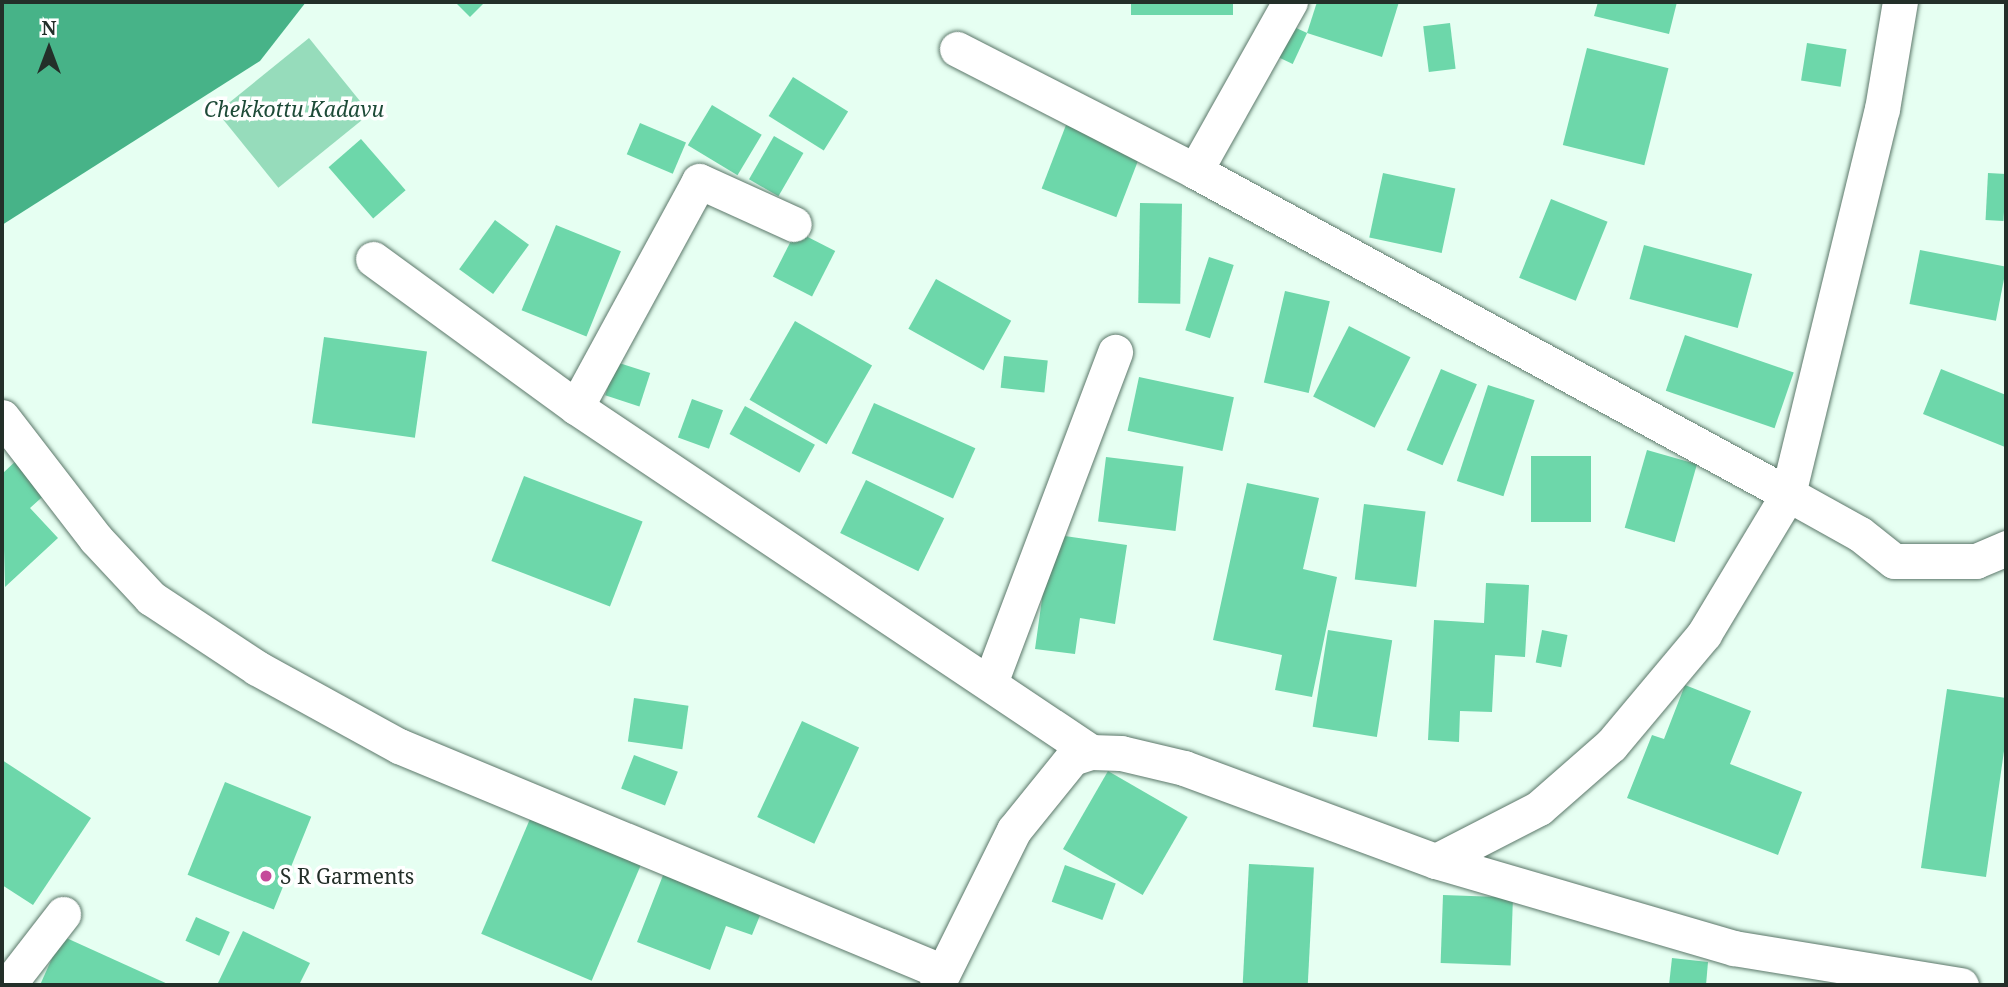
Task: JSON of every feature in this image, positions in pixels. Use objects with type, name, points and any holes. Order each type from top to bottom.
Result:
[{"type":"street","points":[[1195,171],[1290,2]]},
{"type":"street","points":[[1436,861],[1539,808],[1611,745],[1704,634],[1788,494],[1881,109],[1900,2]]},
{"type":"street","points":[[957,49],[1195,171],[1788,494],[1894,561],[1976,561],[2006,548]]},
{"type":"street","points":[[576,407],[699,181],[794,224]]},
{"type":"street","points":[[373,259],[576,407],[1091,752]]},
{"type":"street","points":[[990,684],[1115,352]]},
{"type":"street","points":[[8,439],[151,598],[257,668],[399,746],[940,979],[1014,830],[1072,758],[1091,752],[1121,753],[1184,768],[1436,861],[1734,948],[1961,985]]},
{"type":"street","points":[[8,985],[63,914]]},
{"type":"green space","name":"Chekkottu Kadavu","points":[[309,38],[370,113],[278,188],[217,112]]},
{"type":"shaded area","points":[[2,2],[306,2],[260,61],[2,225]]},
{"type":"building","points":[[455,2],[485,2],[470,17]]},
{"type":"building","points":[[1131,2],[1233,2],[1233,15],[1131,15]]},
{"type":"building","points":[[1317,2],[1399,2],[1382,57],[1307,33]]},
{"type":"building","points":[[1598,2],[1677,2],[1669,34],[1594,16]]},
{"type":"building","points":[[1279,20],[1307,33],[1293,64],[1265,51]]},
{"type":"building","points":[[1450,23],[1456,69],[1429,72],[1423,26]]},
{"type":"building","points":[[1807,43],[1847,49],[1841,87],[1801,81]]},
{"type":"building","points":[[1587,48],[1669,68],[1644,165],[1563,145]]},
{"type":"building","points":[[793,77],[848,111],[824,150],[769,116]]},
{"type":"building","points":[[712,105],[762,135],[738,175],[688,145]]},
{"type":"building","points":[[640,123],[686,143],[673,174],[627,154]]},
{"type":"building","points":[[1066,125],[1141,154],[1116,217],[1042,188]]},
{"type":"building","points":[[774,136],[803,153],[778,196],[749,179]]},
{"type":"building","points":[[361,139],[406,190],[373,219],[329,167]]},
{"type":"building","points":[[1383,173],[1455,188],[1442,253],[1369,238]]},
{"type":"building","points":[[1988,173],[2006,174],[2004,221],[1986,220]]},
{"type":"building","points":[[1551,199],[1608,222],[1576,301],[1519,278]]},
{"type":"building","points":[[1140,203],[1182,204],[1180,304],[1138,303]]},
{"type":"building","points":[[495,220],[529,245],[493,294],[459,269]]},
{"type":"building","points":[[556,225],[621,251],[586,337],[522,310]]},
{"type":"building","points":[[796,231],[835,251],[812,296],[773,276]]},
{"type":"building","points":[[1644,245],[1752,274],[1738,328],[1630,299]]},
{"type":"building","points":[[1920,250],[2006,267],[1996,321],[1910,304]]},
{"type":"building","points":[[1209,257],[1234,265],[1210,338],[1185,330]]},
{"type":"building","points":[[936,279],[1011,321],[984,371],[908,329]]},
{"type":"building","points":[[1285,291],[1330,301],[1309,393],[1264,383]]},
{"type":"building","points":[[795,321],[872,366],[827,444],[750,400]]},
{"type":"building","points":[[1349,326],[1410,357],[1375,428],[1313,396]]},
{"type":"building","points":[[1685,335],[1794,372],[1775,428],[1666,391]]},
{"type":"building","points":[[324,337],[427,351],[415,438],[312,423]]},
{"type":"building","points":[[1004,356],[1048,361],[1044,392],[1001,388]]},
{"type":"building","points":[[616,362],[650,373],[639,406],[605,395]]},
{"type":"building","points":[[1441,369],[1477,384],[1443,465],[1407,450]]},
{"type":"building","points":[[1941,369],[2006,395],[2005,447],[1923,414]]},
{"type":"building","points":[[1139,377],[1234,397],[1222,451],[1128,431]]},
{"type":"building","points":[[1488,385],[1535,400],[1503,496],[1457,481]]},
{"type":"building","points":[[692,399],[723,410],[709,449],[678,438]]},
{"type":"building","points":[[874,403],[975,448],[953,498],[852,453]]},
{"type":"building","points":[[745,406],[815,445],[799,473],[729,434]]},
{"type":"building","points":[[1647,450],[1697,464],[1675,542],[1625,528]]},
{"type":"building","points":[[1531,456],[1591,456],[1591,522],[1531,522]]},
{"type":"building","points":[[20,457],[50,490],[30,508],[58,538],[5,587],[2,474]]},
{"type":"building","points":[[1106,457],[1183,467],[1175,531],[1098,522]]},
{"type":"building","points":[[524,476],[643,522],[610,606],[491,561]]},
{"type":"building","points":[[866,480],[944,518],[918,571],[840,533]]},
{"type":"building","points":[[1247,483],[1319,498],[1303,569],[1337,577],[1312,697],[1275,690],[1282,655],[1213,640]]},
{"type":"building","points":[[1364,504],[1426,512],[1416,587],[1355,579]]},
{"type":"building","points":[[1051,534],[1127,545],[1115,624],[1080,618],[1075,654],[1035,649]]},
{"type":"building","points":[[1486,583],[1529,585],[1525,657],[1495,655],[1492,712],[1460,711],[1459,742],[1428,740],[1434,620],[1484,623]]},
{"type":"building","points":[[1328,630],[1392,640],[1377,737],[1313,727]]},
{"type":"building","points":[[1542,630],[1568,635],[1561,667],[1536,662]]},
{"type":"building","points":[[1685,685],[1751,711],[1730,764],[1802,792],[1778,855],[1627,798],[1652,735],[1664,739]]},
{"type":"building","points":[[1947,689],[2006,698],[2006,737],[1986,877],[1921,868]]},
{"type":"building","points":[[634,698],[688,706],[682,749],[628,742]]},
{"type":"building","points":[[802,721],[859,748],[814,844],[757,817]]},
{"type":"building","points":[[634,755],[678,772],[665,805],[621,789]]},
{"type":"building","points":[[2,760],[91,818],[33,905],[2,885]]},
{"type":"building","points":[[1108,771],[1188,817],[1143,895],[1063,849]]},
{"type":"building","points":[[225,782],[311,817],[274,910],[188,875]]},
{"type":"building","points":[[541,793],[651,840],[592,981],[481,934]]},
{"type":"building","points":[[1249,864],[1314,867],[1308,985],[1243,985]]},
{"type":"building","points":[[667,865],[761,913],[752,935],[726,926],[710,970],[637,942]]},
{"type":"building","points":[[1065,865],[1116,883],[1102,920],[1052,902]]},
{"type":"building","points":[[1443,895],[1513,897],[1511,965],[1441,963]]},
{"type":"building","points":[[196,917],[230,932],[219,956],[185,941]]},
{"type":"building","points":[[243,931],[310,963],[299,985],[217,985]]},
{"type":"building","points":[[62,936],[170,985],[40,985]]},
{"type":"building","points":[[1672,958],[1708,962],[1706,985],[1669,985]]},
{"type":"place","name":"S R Garments","points":[[266,876]]}]
